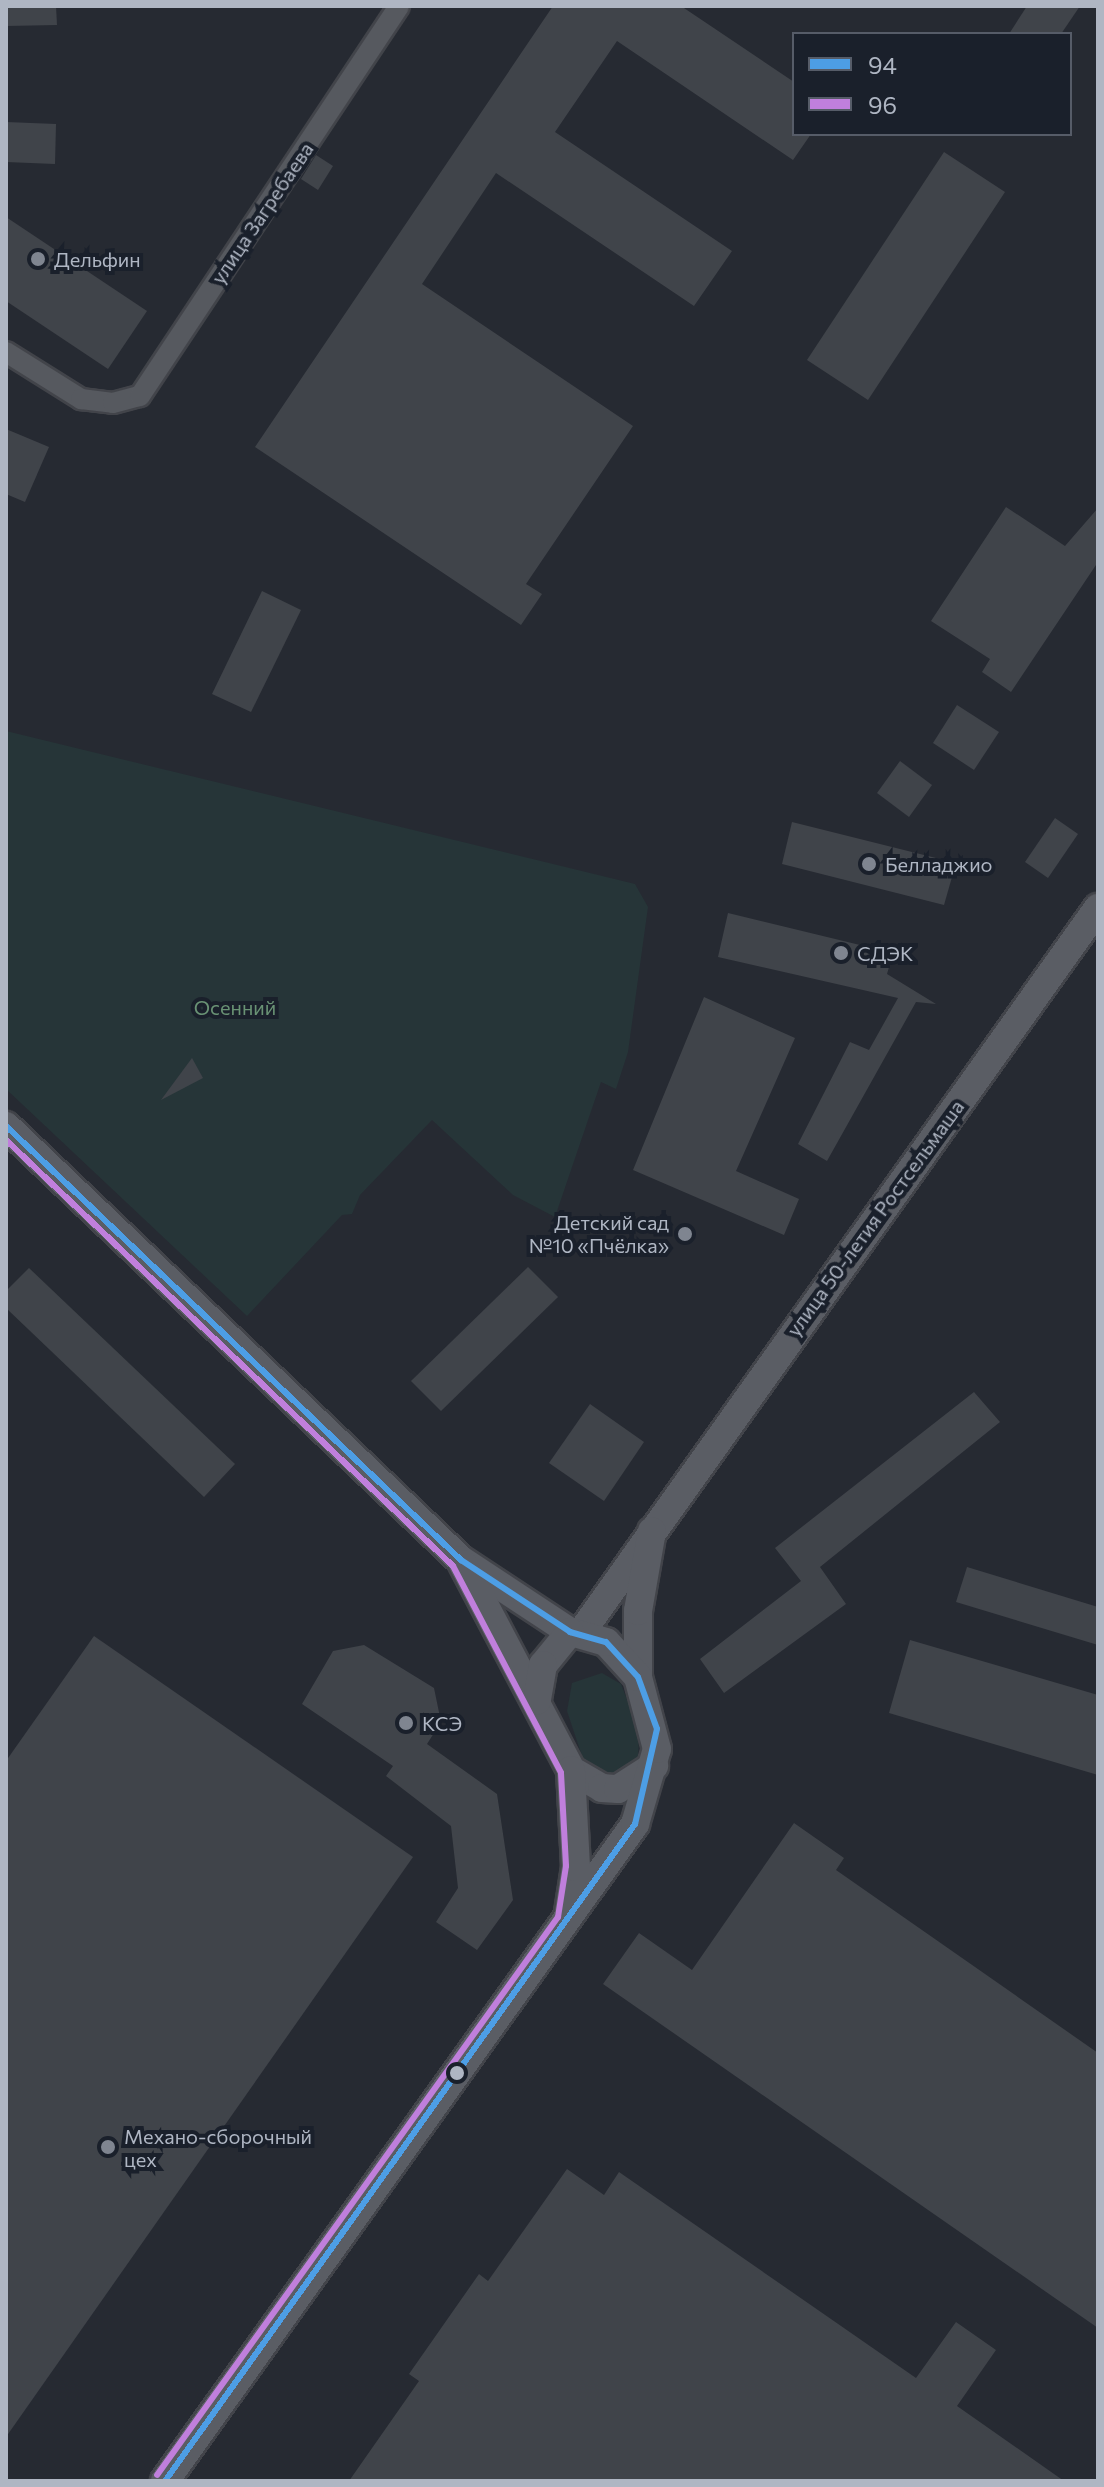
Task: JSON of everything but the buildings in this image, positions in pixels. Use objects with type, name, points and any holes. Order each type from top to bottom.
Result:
[{"type":"main road","name":"улица 50-летия Ростсельмаша","points":[[576,1631],[1098,908]]},
{"type":"main road","points":[[6,1126],[461,1560],[576,1631],[606,1642],[638,1677]]},
{"type":"main road","points":[[165,2481],[635,1824],[654,1766],[657,1729],[638,1677],[638,1611],[653,1528]]},
{"type":"main road","points":[[461,1560],[571,1770],[576,1867],[567,1921]]},
{"type":"main road","points":[[537,1700],[543,1665],[576,1631]]},
{"type":"main road","points":[[571,1770],[618,1789],[654,1766]]},
{"type":"street","name":"улица Загребаева","points":[[6,352],[81,399],[113,403],[140,396],[399,6]]},
{"type":"green space","name":"Осенний","points":[[6,731],[635,884],[648,907],[628,1052],[616,1089],[601,1082],[555,1217],[513,1195],[432,1120],[360,1195],[352,1214],[342,1215],[247,1316],[6,1089]]},
{"type":"green space","points":[[602,1673],[621,1684],[639,1730],[638,1763],[617,1777],[584,1762],[567,1711],[572,1683]]},
{"type":"transit line","name":"94","points":[[6,1126],[461,1560],[570,1632],[606,1642],[638,1677],[657,1729],[635,1824],[165,2481]]},
{"type":"transit line","name":"96","points":[[6,1140],[453,1566],[561,1773],[566,1866],[558,1917],[157,2475]]},
{"type":"place","name":"Дельфин","points":[[38,259]]},
{"type":"place","name":"Белладжио","points":[[869,864]]},
{"type":"place","name":"СДЭК","points":[[841,953]]},
{"type":"place","name":"Детский сад №10 «Пчёлка»","points":[[685,1234]]},
{"type":"place","name":"КСЭ","points":[[406,1723]]},
{"type":"place","name":"Механо-сборочный цех","points":[[108,2147]]}]
